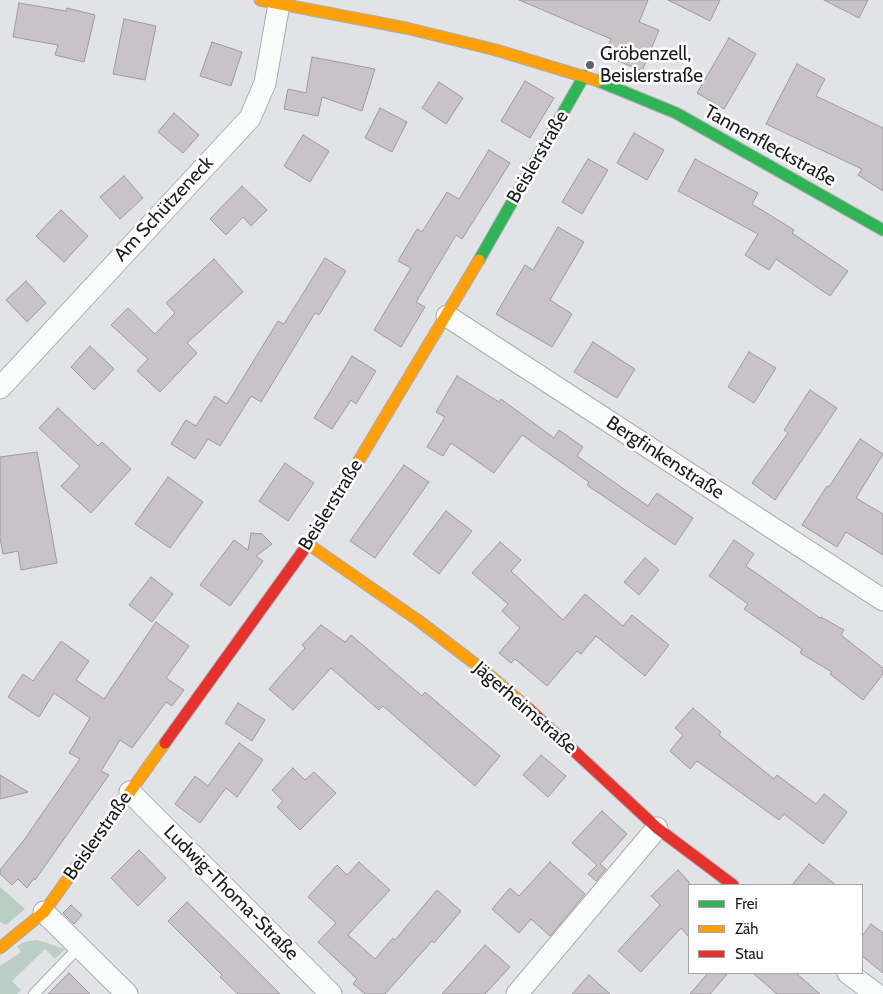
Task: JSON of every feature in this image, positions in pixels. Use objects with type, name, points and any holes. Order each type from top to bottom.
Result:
[{"type":"street","name":"Tannenfleckstraße","points":[[273,1],[406,28],[496,50],[584,76],[676,114],[883,230]]},
{"type":"street","name":"Am Schützeneck","points":[[0,388],[250,118],[265,83],[273,1]]},
{"type":"street","name":"Beislerstraße","points":[[0,948],[44,912],[308,544],[447,316],[584,76]]},
{"type":"street","name":"Bergfinkenstraße","points":[[447,316],[883,600]]},
{"type":"street","name":"Jägerheimstraße","points":[[308,544],[419,621],[487,674],[534,713],[657,828],[732,884]]},
{"type":"street","name":"Ludwig-Thoma-Straße","points":[[130,792],[331,994]]},
{"type":"street","points":[[517,994],[657,828]]},
{"type":"street","points":[[44,912],[119,991]]},
{"type":"street","points":[[849,974],[876,994]]},
{"type":"lane","points":[[34,994],[79,947]]},
{"type":"green space","points":[[0,887],[25,909],[6,925],[0,922]]},
{"type":"green space","points":[[37,940],[65,949],[55,959],[45,949],[12,981],[21,990],[17,994],[0,994],[0,966],[21,952],[17,946],[24,942]]},
{"type":"building","points":[[519,0],[648,0],[639,22],[659,30],[642,71],[604,55],[611,39]]},
{"type":"building","points":[[668,0],[720,0],[710,21]]},
{"type":"building","points":[[824,0],[868,0],[859,18]]},
{"type":"building","points":[[19,3],[66,11],[67,8],[95,15],[84,62],[55,55],[58,45],[13,37]]},
{"type":"building","points":[[124,19],[156,26],[145,80],[113,74]]},
{"type":"building","points":[[729,38],[756,54],[724,109],[697,93]]},
{"type":"building","points":[[212,42],[242,52],[231,86],[200,76]]},
{"type":"building","points":[[312,57],[375,69],[362,111],[322,97],[318,116],[284,109],[288,89],[306,93]]},
{"type":"building","points":[[797,64],[825,79],[816,96],[883,128],[883,191],[858,175],[862,169],[766,124]]},
{"type":"building","points":[[525,81],[554,98],[530,138],[501,121]]},
{"type":"building","points":[[439,82],[463,98],[446,124],[422,108]]},
{"type":"building","points":[[380,108],[407,122],[392,152],[365,138]]},
{"type":"building","points":[[174,113],[199,135],[183,153],[158,132]]},
{"type":"building","points":[[634,133],[664,150],[647,180],[617,163]]},
{"type":"building","points":[[303,135],[329,151],[310,182],[284,166]]},
{"type":"building","points":[[489,150],[510,163],[462,239],[456,235],[416,302],[425,307],[401,347],[374,330],[411,268],[398,261],[417,229],[422,232],[447,192],[459,199]]},
{"type":"building","points":[[588,159],[608,170],[582,214],[562,202]]},
{"type":"building","points":[[695,159],[758,193],[752,204],[794,230],[792,233],[848,271],[830,296],[776,259],[769,270],[745,255],[758,234],[678,191]]},
{"type":"building","points":[[124,176],[143,198],[120,219],[100,197]]},
{"type":"building","points":[[242,186],[267,210],[251,226],[243,217],[226,235],[210,219]]},
{"type":"building","points":[[61,210],[88,236],[64,262],[36,236]]},
{"type":"building","points":[[558,227],[584,242],[550,300],[572,314],[552,347],[496,314],[525,265],[533,270]]},
{"type":"building","points":[[325,258],[346,271],[319,315],[315,313],[261,402],[251,396],[220,446],[208,439],[195,459],[171,444],[186,420],[196,426],[215,396],[227,404],[278,321],[284,324]]},
{"type":"building","points":[[214,259],[243,292],[187,343],[197,353],[160,392],[137,371],[148,359],[111,325],[128,308],[155,334],[175,313],[166,303]]},
{"type":"building","points":[[26,281],[46,303],[27,322],[6,300]]},
{"type":"building","points":[[593,342],[635,369],[617,398],[574,372]]},
{"type":"building","points":[[90,346],[114,369],[94,390],[71,367]]},
{"type":"building","points":[[749,352],[776,368],[754,403],[728,387]]},
{"type":"building","points":[[352,356],[376,371],[356,404],[351,400],[332,429],[314,418]]},
{"type":"building","points":[[457,376],[499,402],[501,399],[554,438],[559,430],[583,447],[577,456],[648,506],[657,493],[693,518],[675,545],[587,485],[589,482],[522,435],[494,473],[451,443],[443,456],[427,447],[445,417],[436,412]]},
{"type":"building","points":[[810,390],[837,408],[775,500],[752,483],[788,433],[784,430]]},
{"type":"building","points":[[58,408],[98,446],[102,442],[131,469],[91,513],[61,486],[80,466],[39,428]]},
{"type":"building","points":[[860,439],[883,454],[856,498],[883,514],[883,555],[846,532],[837,547],[802,525]]},
{"type":"building","points":[[37,452],[57,563],[21,570],[18,551],[3,554],[0,538],[0,457]]},
{"type":"building","points":[[285,463],[314,483],[288,521],[259,501]]},
{"type":"building","points":[[404,465],[429,482],[375,558],[350,541]]},
{"type":"building","points":[[168,477],[203,502],[170,548],[135,524]]},
{"type":"building","points":[[446,511],[472,531],[439,574],[413,554]]},
{"type":"building","points":[[251,533],[262,534],[272,544],[256,556],[263,561],[230,606],[200,585],[234,540],[248,550]]},
{"type":"building","points":[[734,540],[754,554],[746,566],[820,618],[844,630],[841,635],[883,668],[883,674],[863,700],[830,674],[832,672],[800,653],[802,649],[744,609],[748,604],[709,576]]},
{"type":"building","points":[[500,542],[521,560],[511,571],[563,620],[585,594],[623,626],[632,615],[669,645],[645,676],[596,636],[581,654],[577,651],[547,686],[515,659],[511,663],[499,653],[520,628],[502,611],[508,604],[472,573]]},
{"type":"building","points":[[645,558],[659,570],[639,595],[624,582]]},
{"type":"building","points":[[151,577],[173,594],[152,622],[129,605]]},
{"type":"building","points":[[156,622],[189,646],[166,678],[184,690],[172,706],[166,702],[132,748],[120,740],[101,771],[109,775],[35,880],[34,878],[27,888],[18,879],[12,885],[0,874],[0,870],[24,840],[80,759],[69,753],[90,718],[54,693],[39,717],[8,697],[23,674],[33,681],[61,641],[89,661],[76,680],[104,699]]},
{"type":"building","points":[[321,625],[345,642],[351,635],[422,696],[425,692],[500,756],[475,786],[383,706],[379,710],[331,668],[293,710],[269,689],[305,648],[302,645]]},
{"type":"building","points":[[238,703],[265,720],[252,741],[225,723]]},
{"type":"building","points":[[693,708],[721,732],[719,735],[774,779],[777,775],[816,804],[824,794],[847,812],[823,844],[784,814],[779,820],[697,761],[690,769],[670,751],[683,735],[675,728]]},
{"type":"building","points":[[239,743],[263,760],[237,797],[226,788],[200,823],[175,804],[195,776],[208,786]]},
{"type":"building","points":[[541,755],[566,776],[548,797],[523,775]]},
{"type":"building","points":[[293,768],[305,780],[314,772],[336,793],[300,830],[277,807],[283,801],[272,790]]},
{"type":"building","points":[[0,775],[28,792],[0,799]]},
{"type":"building","points":[[602,811],[627,834],[600,864],[606,869],[596,881],[588,874],[597,865],[572,843]]},
{"type":"building","points":[[139,850],[166,878],[138,906],[111,878]]},
{"type":"building","points":[[359,862],[390,890],[348,935],[375,959],[393,938],[395,940],[437,890],[461,911],[434,943],[432,941],[385,994],[365,994],[353,984],[357,979],[318,942],[336,923],[308,897],[337,865],[347,875]]},
{"type":"building","points":[[550,862],[585,894],[550,936],[531,919],[519,933],[492,909],[510,888],[519,896]]},
{"type":"building","points":[[809,864],[835,884],[793,884]]},
{"type":"building","points":[[678,870],[689,882],[688,936],[681,928],[641,972],[618,951],[660,905],[651,896]]},
{"type":"building","points":[[187,902],[280,994],[238,994],[220,977],[222,975],[168,921]]},
{"type":"building","points":[[71,905],[82,915],[74,924],[63,913]]},
{"type":"building","points":[[871,924],[883,933],[883,973],[863,957],[863,935]]},
{"type":"building","points":[[485,945],[510,967],[485,994],[442,994]]},
{"type":"building","points":[[69,973],[90,994],[48,994]]},
{"type":"building","points":[[707,974],[727,974],[710,994],[690,994]]},
{"type":"building","points":[[754,974],[797,974],[820,994],[777,994]]},
{"type":"building","points":[[589,975],[610,994],[572,994]]},
{"type":"traffic: fast","points":[[479,260],[584,76]]},
{"type":"traffic: fast","points":[[598,81],[676,113],[883,230]]},
{"type":"traffic: slow","points":[[260,0],[406,28],[496,50],[598,81]]},
{"type":"traffic: slow","points":[[343,487],[479,260]]},
{"type":"traffic: slow","points":[[308,544],[419,621],[487,673],[530,710]]},
{"type":"traffic: slow","points":[[0,948],[44,912],[165,743]]},
{"type":"traffic: jam","points":[[165,743],[308,544],[343,487]]},
{"type":"traffic: jam","points":[[530,710],[657,828],[732,884]]},
{"type":"place","name":"Gröbenzell, Beislerstraße","points":[[590,65]]}]
